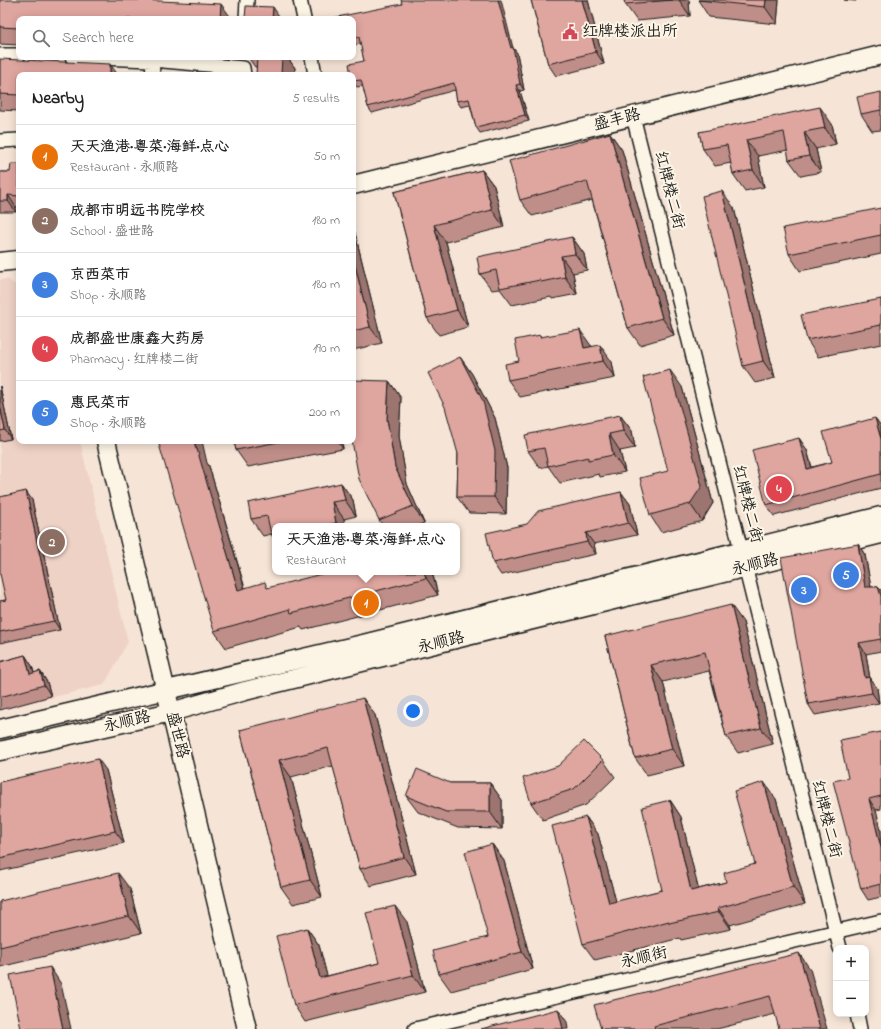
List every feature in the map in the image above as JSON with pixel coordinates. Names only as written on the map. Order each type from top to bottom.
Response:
[{"type":"main road","name":"盛丰路","points":[[356,184],[881,55]]},
{"type":"main road","points":[[0,262],[16,260]]},
{"type":"main road","name":"盛世路","points":[[107,444],[248,1029]]},
{"type":"main road","points":[[0,729],[363,644],[881,516]]},
{"type":"main road","name":"永顺路","points":[[0,751],[171,712],[245,691],[881,534]]},
{"type":"street","points":[[246,16],[247,0]]},
{"type":"street","points":[[300,0],[303,16]]},
{"type":"street","points":[[0,55],[16,55]]},
{"type":"street","points":[[153,72],[152,60],[244,67]]},
{"type":"street","points":[[313,60],[315,72]]},
{"type":"street","name":"红牌楼二街","points":[[633,116],[839,945]]},
{"type":"street","points":[[0,141],[16,140]]},
{"type":"street","name":"永顺街","points":[[415,1029],[881,921]]},
{"type":"street","points":[[858,1017],[860,1029]]},
{"type":"shaded area","points":[[7,279],[16,285],[16,444],[81,444],[128,642],[104,685],[0,710],[0,280]]},
{"type":"building","points":[[0,0],[140,0],[221,4],[220,16],[16,16],[16,28],[0,27]]},
{"type":"building","points":[[401,0],[498,0],[511,48],[513,47],[520,84],[516,85],[525,115],[476,127],[469,99],[457,101],[454,83],[368,107],[361,80],[356,81],[356,72],[350,72],[349,64],[364,61],[359,37],[356,38],[356,16],[342,16],[402,4]]},
{"type":"building","name":"红牌楼派出所","points":[[531,0],[582,0],[596,52],[548,64]]},
{"type":"building","points":[[624,0],[673,0],[625,4]]},
{"type":"building","points":[[698,0],[766,0],[765,7]]},
{"type":"building","points":[[246,6],[273,7],[272,16],[245,16]]},
{"type":"building","points":[[0,59],[110,64],[110,72],[16,72],[16,95],[0,94]]},
{"type":"building","points":[[257,60],[282,60],[281,72],[256,72]]},
{"type":"building","points":[[881,92],[881,110],[861,114],[857,97]]},
{"type":"building","points":[[820,107],[825,128],[804,132],[809,156],[789,160],[784,132],[746,140],[753,170],[733,174],[727,145],[703,149],[699,132]]},
{"type":"building","points":[[610,133],[662,318],[628,328],[587,181],[520,200],[509,161]]},
{"type":"building","points":[[11,164],[16,164],[16,196],[8,195],[8,201],[0,201],[0,172],[10,172]]},
{"type":"building","points":[[482,170],[492,210],[434,225],[457,310],[427,318],[394,192]]},
{"type":"building","points":[[722,191],[763,361],[743,366],[702,196]]},
{"type":"building","points":[[881,208],[881,235],[789,254],[783,228]]},
{"type":"building","points":[[572,237],[575,254],[561,256],[565,277],[541,282],[540,280],[500,288],[496,270],[480,274],[477,257]]},
{"type":"building","points":[[356,269],[370,327],[356,330]]},
{"type":"building","points":[[881,299],[881,325],[807,340],[801,315]]},
{"type":"building","points":[[580,330],[584,348],[600,345],[603,361],[508,380],[505,364],[519,361],[515,340]]},
{"type":"building","points":[[460,357],[483,401],[495,451],[494,497],[457,497],[458,454],[445,407],[428,373]]},
{"type":"building","points":[[670,370],[702,486],[690,504],[650,515],[640,478],[668,471],[643,377]]},
{"type":"building","points":[[356,380],[389,381],[387,419],[395,467],[413,506],[379,520],[359,479],[353,444],[356,444]]},
{"type":"building","points":[[0,406],[5,430],[0,431]]},
{"type":"building","points":[[620,415],[623,431],[609,434],[613,455],[588,460],[588,457],[548,466],[544,448],[528,451],[525,435]]},
{"type":"building","points":[[875,418],[881,439],[881,474],[766,505],[752,450],[799,438],[807,469],[832,462],[823,432]]},
{"type":"building","points":[[159,444],[195,444],[238,590],[265,582],[267,588],[317,575],[425,575],[426,578],[291,613],[290,609],[214,631]]},
{"type":"building","points":[[235,444],[268,444],[236,450]]},
{"type":"building","points":[[341,483],[345,500],[332,502],[336,523],[272,523],[271,534],[267,516],[251,519],[248,503]]},
{"type":"building","points":[[26,491],[54,621],[0,632],[0,601],[6,600],[0,574],[0,497]]},
{"type":"building","points":[[621,492],[628,523],[586,533],[587,542],[493,563],[486,533],[527,524],[538,511]]},
{"type":"building","points":[[858,544],[865,587],[878,587],[881,596],[881,639],[859,643],[865,678],[869,677],[872,693],[808,704],[781,558]]},
{"type":"building","points":[[731,605],[761,728],[726,736],[705,652],[651,665],[672,749],[635,758],[605,636]]},
{"type":"building","points":[[25,655],[30,674],[40,671],[44,685],[0,697],[0,662]]},
{"type":"building","points":[[363,698],[404,857],[360,869],[328,748],[279,760],[310,880],[281,887],[240,730]]},
{"type":"building","points":[[881,732],[881,796],[869,799],[881,848],[881,884],[861,889],[833,781],[848,778],[840,740]]},
{"type":"building","points":[[584,741],[603,760],[574,789],[531,803],[523,778],[558,766]]},
{"type":"building","points":[[98,759],[115,831],[0,858],[0,782]]},
{"type":"building","points":[[417,769],[450,783],[490,783],[490,812],[446,812],[406,796]]},
{"type":"building","points":[[764,782],[793,887],[718,908],[719,912],[669,923],[669,921],[583,944],[552,826],[586,817],[609,903],[662,890],[642,807],[670,800],[691,891],[726,882],[724,873],[755,864],[734,791]]},
{"type":"building","points":[[492,844],[522,952],[439,974],[433,951],[488,937],[465,852]]},
{"type":"building","points":[[118,873],[129,916],[0,947],[0,901]]},
{"type":"building","points":[[395,906],[413,975],[294,1005],[276,936],[307,928],[320,978],[379,963],[366,913]]},
{"type":"building","points":[[799,953],[820,1029],[779,1029],[770,996],[654,1026],[655,1029],[601,1029],[594,1005]]},
{"type":"building","points":[[50,967],[63,1029],[21,1029],[10,975]]},
{"type":"building","points":[[558,1009],[563,1029],[481,1029]]},
{"type":"place","name":"红牌楼派出所","points":[[570,32]]},
{"type":"place","name":"成都盛世康鑫大药房","points":[[779,489]]},
{"type":"place","name":"成都市明远书院学校","points":[[52,542]]},
{"type":"place","name":"惠民菜市","points":[[846,575]]},
{"type":"place","name":"京西菜市","points":[[804,590]]},
{"type":"place","name":"天天渔港·粤菜·海鲜·点心","points":[[366,603]]}]
